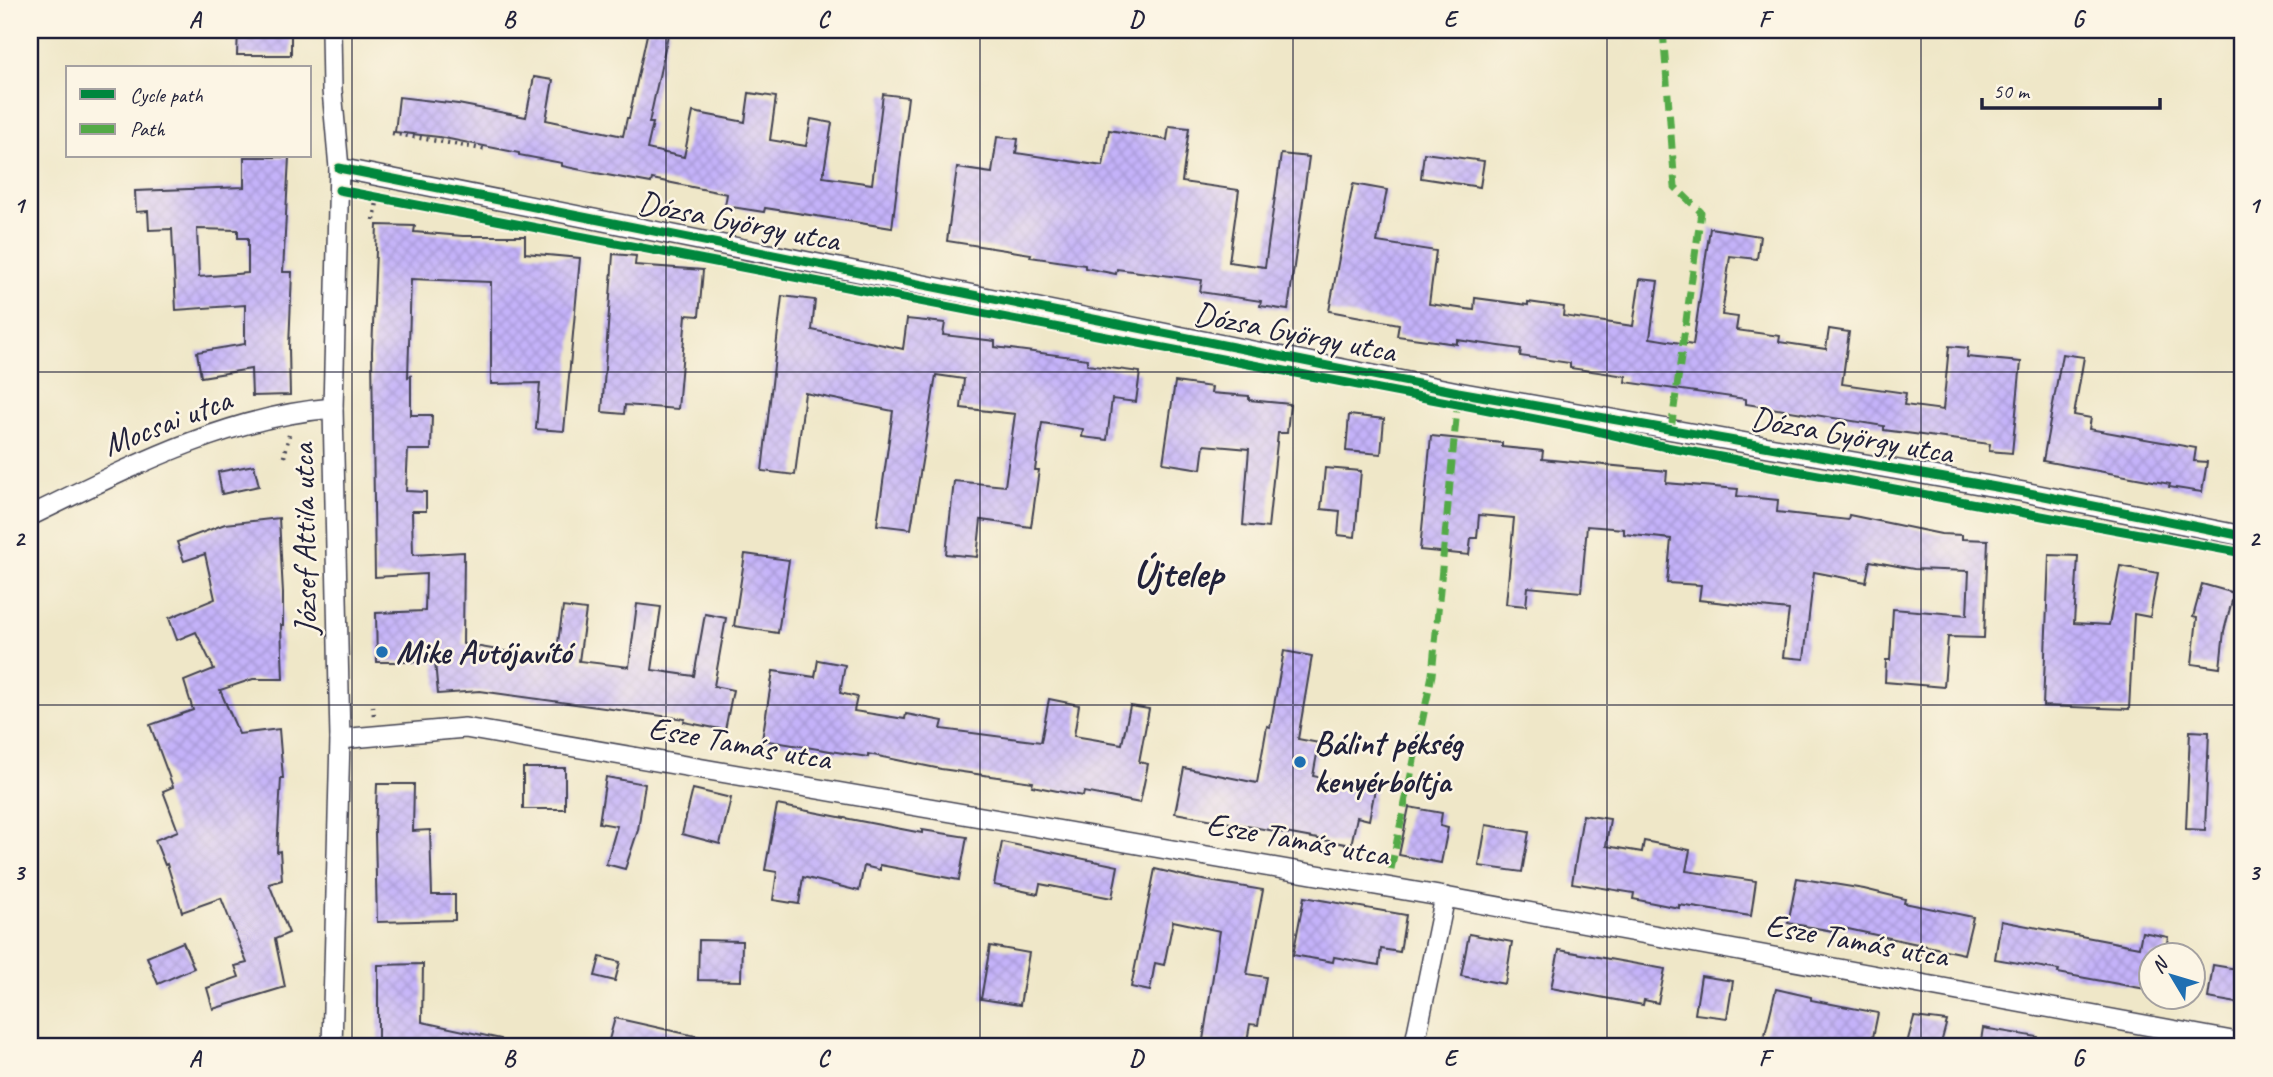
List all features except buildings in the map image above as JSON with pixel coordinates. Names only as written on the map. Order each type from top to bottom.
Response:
[{"type":"street","name":"József Attila utca","points":[[331,30],[332,90],[339,168],[333,408],[340,739],[332,1047]]},
{"type":"street","name":"Dózsa György utca","points":[[339,168],[1458,392],[2024,492],[2243,536]]},
{"type":"street","name":"Mocsai utca","points":[[30,516],[148,459],[216,432],[299,411],[333,408]]},
{"type":"street","name":"Esze Tamás utca","points":[[340,739],[465,728],[1445,897],[2243,1043]]},
{"type":"street","points":[[1414,1047],[1445,897]]},
{"type":"path","points":[[392,133],[488,150]]},
{"type":"path","points":[[339,190],[391,200]]},
{"type":"marked path","points":[[1663,30],[1675,187],[1701,212],[1671,430]]},
{"type":"marked path","points":[[1391,869],[1432,675],[1458,398]]},
{"type":"cycle path","points":[[339,168],[1458,392],[2024,492],[2243,536]]},
{"type":"cycle path","points":[[339,190],[1588,429],[1666,447],[2243,553]]},
{"type":"place","name":"Mike Autójavító","points":[[382,652]]},
{"type":"place","name":"Bálint pékség kenyérboltja","points":[[1300,762]]},
{"type":"district","name":"Újtelep","points":[[1178,573]]}]
